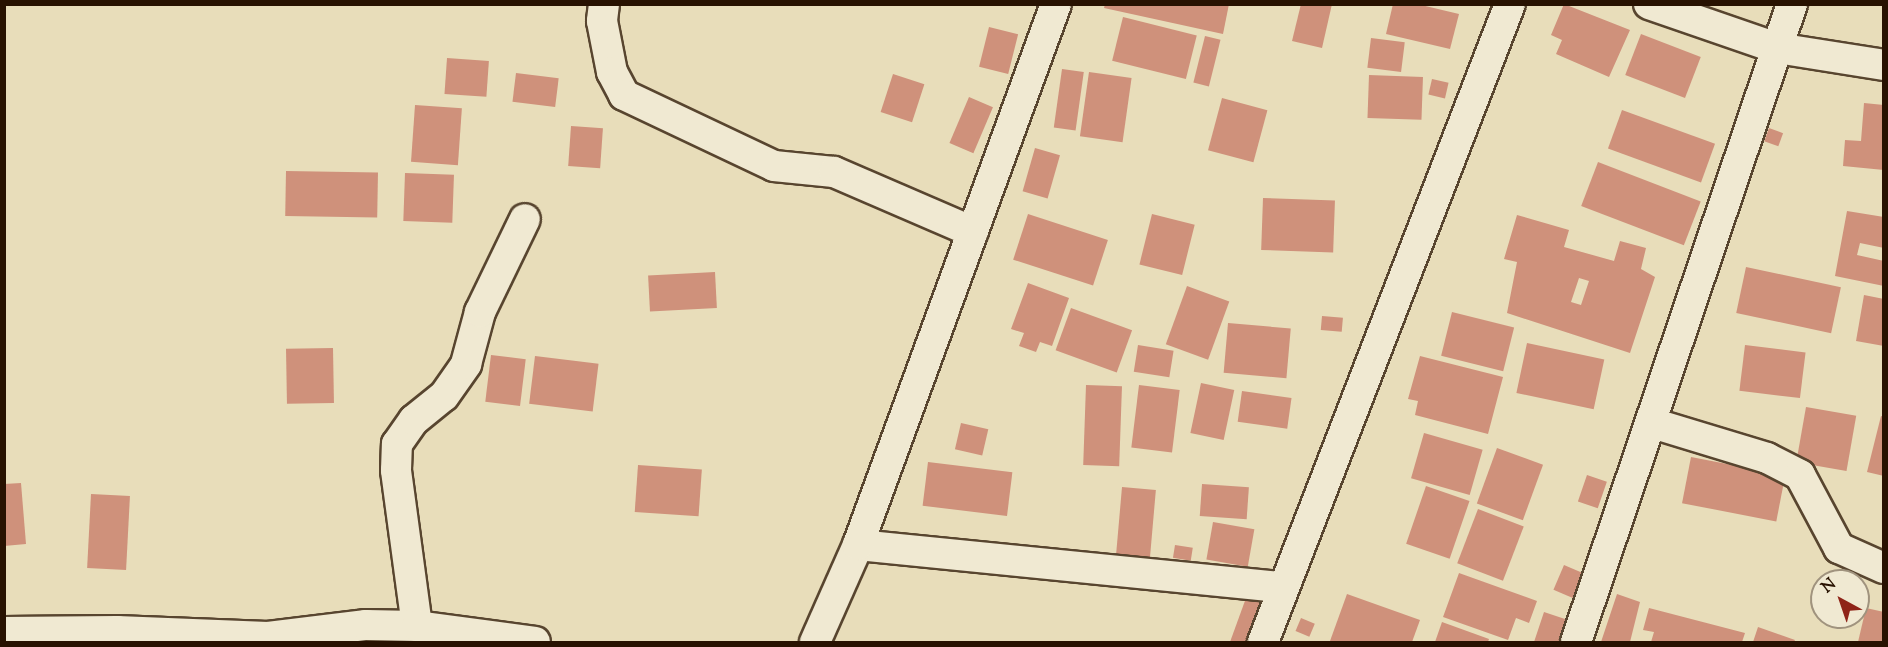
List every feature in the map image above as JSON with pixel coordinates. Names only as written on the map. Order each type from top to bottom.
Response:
[{"type":"street","points":[[604,4],[602,21],[612,72],[624,95],[774,166],[834,172],[973,232]]},
{"type":"street","points":[[816,642],[858,545],[1056,4]]},
{"type":"street","points":[[1263,642],[1282,587],[1510,4]]},
{"type":"street","points":[[1649,4],[1777,48],[1884,65]]},
{"type":"street","points":[[1576,642],[1652,423],[1791,4]]},
{"type":"street","points":[[417,626],[396,470],[397,444],[414,420],[444,396],[466,364],[480,312],[525,219]]},
{"type":"street","points":[[1652,423],[1767,458],[1800,475],[1839,548],[1884,567]]},
{"type":"street","points":[[858,545],[1282,587]]},
{"type":"street","points":[[4,632],[117,631],[268,637],[366,625],[417,626],[535,642]]},
{"type":"building","points":[[1105,4],[1229,4],[1223,34],[1104,8]]},
{"type":"building","points":[[1301,4],[1332,4],[1322,48],[1292,41]]},
{"type":"building","points":[[1393,4],[1417,4],[1459,14],[1450,49],[1386,34]]},
{"type":"building","points":[[1564,4],[1630,30],[1609,77],[1556,54],[1562,40],[1551,35]]},
{"type":"building","points":[[1123,17],[1197,35],[1186,79],[1112,61]]},
{"type":"building","points":[[989,27],[1018,34],[1008,74],[979,67]]},
{"type":"building","points":[[1641,34],[1701,57],[1685,98],[1625,75]]},
{"type":"building","points":[[1205,36],[1221,40],[1209,86],[1193,83]]},
{"type":"building","points":[[1371,38],[1405,42],[1401,72],[1367,68]]},
{"type":"building","points":[[447,58],[489,61],[486,97],[444,94]]},
{"type":"building","points":[[1062,69],[1084,72],[1076,130],[1054,127]]},
{"type":"building","points":[[1089,72],[1132,78],[1123,142],[1080,136]]},
{"type":"building","points":[[516,73],[559,78],[555,107],[512,102]]},
{"type":"building","points":[[893,74],[924,84],[912,122],[881,112]]},
{"type":"building","points":[[1369,75],[1423,77],[1421,120],[1367,118]]},
{"type":"building","points":[[1432,79],[1449,83],[1445,98],[1428,95]]},
{"type":"building","points":[[969,97],[993,107],[973,153],[949,143]]},
{"type":"building","points":[[1222,98],[1267,110],[1253,162],[1208,150]]},
{"type":"building","points":[[1864,103],[1884,105],[1884,170],[1843,166],[1845,140],[1861,141]]},
{"type":"building","points":[[415,105],[462,108],[458,165],[411,162]]},
{"type":"building","points":[[1622,110],[1715,144],[1701,182],[1608,149]]},
{"type":"building","points":[[571,126],[603,128],[600,168],[568,166]]},
{"type":"building","points":[[1769,128],[1783,133],[1778,146],[1764,141]]},
{"type":"building","points":[[1035,148],[1060,155],[1048,198],[1023,191]]},
{"type":"building","points":[[1598,162],[1701,201],[1684,245],[1581,206]]},
{"type":"building","points":[[286,171],[378,173],[377,218],[285,216]]},
{"type":"building","points":[[405,173],[454,175],[452,223],[403,221]]},
{"type":"building","points":[[1263,198],[1335,201],[1333,252],[1261,250]]},
{"type":"building","points":[[1847,211],[1884,217],[1884,248],[1860,243],[1857,255],[1884,261],[1884,286],[1835,276]]},
{"type":"building","points":[[1028,214],[1108,240],[1093,286],[1013,260]]},
{"type":"building","points":[[1152,214],[1195,225],[1182,275],[1139,264]]},
{"type":"building","points":[[1517,215],[1569,230],[1564,247],[1614,261],[1620,241],[1646,248],[1641,269],[1655,277],[1630,353],[1507,313],[1517,262],[1504,259]],"holes":[[[1579,278],[1589,281],[1581,305],[1571,302]]]},
{"type":"building","points":[[1746,267],[1841,287],[1831,333],[1736,313]]},
{"type":"building","points":[[715,272],[717,308],[650,311],[648,276]]},
{"type":"building","points":[[1028,283],[1069,298],[1052,346],[1040,342],[1036,352],[1019,346],[1024,333],[1011,329]]},
{"type":"building","points":[[1187,286],[1229,301],[1208,360],[1166,344]]},
{"type":"building","points":[[1864,295],[1884,299],[1884,346],[1856,341]]},
{"type":"building","points":[[1071,308],[1132,330],[1117,373],[1056,350]]},
{"type":"building","points":[[1452,312],[1514,327],[1503,371],[1441,356]]},
{"type":"building","points":[[1322,316],[1343,318],[1342,332],[1321,330]]},
{"type":"building","points":[[1228,323],[1291,328],[1286,378],[1224,373]]},
{"type":"building","points":[[1527,343],[1604,359],[1594,409],[1516,393]]},
{"type":"building","points":[[1138,345],[1174,351],[1169,377],[1134,372]]},
{"type":"building","points":[[1745,345],[1806,352],[1800,398],[1739,391]]},
{"type":"building","points":[[333,348],[334,403],[287,404],[286,349]]},
{"type":"building","points":[[491,355],[526,359],[520,406],[485,402]]},
{"type":"building","points":[[535,356],[599,364],[593,411],[529,404]]},
{"type":"building","points":[[1420,356],[1503,377],[1488,434],[1415,415],[1418,401],[1408,399]]},
{"type":"building","points":[[1201,383],[1234,390],[1224,440],[1190,433]]},
{"type":"building","points":[[1086,385],[1122,386],[1119,466],[1083,465]]},
{"type":"building","points":[[1139,385],[1180,390],[1172,453],[1131,448]]},
{"type":"building","points":[[1242,391],[1292,398],[1287,429],[1238,422]]},
{"type":"building","points":[[1806,407],[1856,416],[1847,471],[1796,462]]},
{"type":"building","points":[[1881,416],[1884,417],[1884,476],[1867,472]]},
{"type":"building","points":[[961,423],[988,429],[982,456],[955,449]]},
{"type":"building","points":[[1424,433],[1483,450],[1470,495],[1411,478]]},
{"type":"building","points":[[1497,448],[1543,465],[1523,520],[1477,503]]},
{"type":"building","points":[[1691,457],[1785,475],[1776,521],[1682,503]]},
{"type":"building","points":[[928,462],[1012,472],[1007,516],[923,506]]},
{"type":"building","points":[[638,465],[702,469],[699,516],[635,512]]},
{"type":"building","points":[[1587,475],[1607,482],[1598,508],[1578,501]]},
{"type":"building","points":[[21,483],[26,544],[4,546],[4,484]]},
{"type":"building","points":[[1202,484],[1249,487],[1247,519],[1200,516]]},
{"type":"building","points":[[1426,486],[1469,501],[1450,559],[1406,544]]},
{"type":"building","points":[[1122,487],[1156,490],[1149,566],[1115,563]]},
{"type":"building","points":[[91,494],[130,496],[126,570],[87,568]]},
{"type":"building","points":[[1478,509],[1524,527],[1503,581],[1457,563]]},
{"type":"building","points":[[1213,522],[1254,529],[1248,567],[1206,559]]},
{"type":"building","points":[[1175,545],[1193,548],[1191,561],[1173,558]]},
{"type":"building","points":[[1564,565],[1583,573],[1573,598],[1553,590]]},
{"type":"building","points":[[1459,573],[1537,601],[1529,623],[1516,618],[1508,640],[1443,617]]},
{"type":"building","points":[[1347,594],[1420,620],[1412,642],[1330,641]]},
{"type":"building","points":[[1617,594],[1640,602],[1630,642],[1601,642]]},
{"type":"building","points":[[1246,598],[1267,605],[1254,642],[1230,642]]},
{"type":"building","points":[[1649,608],[1745,633],[1742,642],[1651,642],[1654,632],[1643,630]]},
{"type":"building","points":[[1870,609],[1884,612],[1884,642],[1858,642],[1861,629],[1870,629]]},
{"type":"building","points":[[1544,612],[1568,620],[1560,642],[1534,642]]},
{"type":"building","points":[[1301,618],[1315,624],[1309,637],[1296,631]]},
{"type":"building","points":[[1442,622],[1489,639],[1488,642],[1435,642]]},
{"type":"building","points":[[1758,627],[1795,640],[1794,642],[1753,642]]}]
